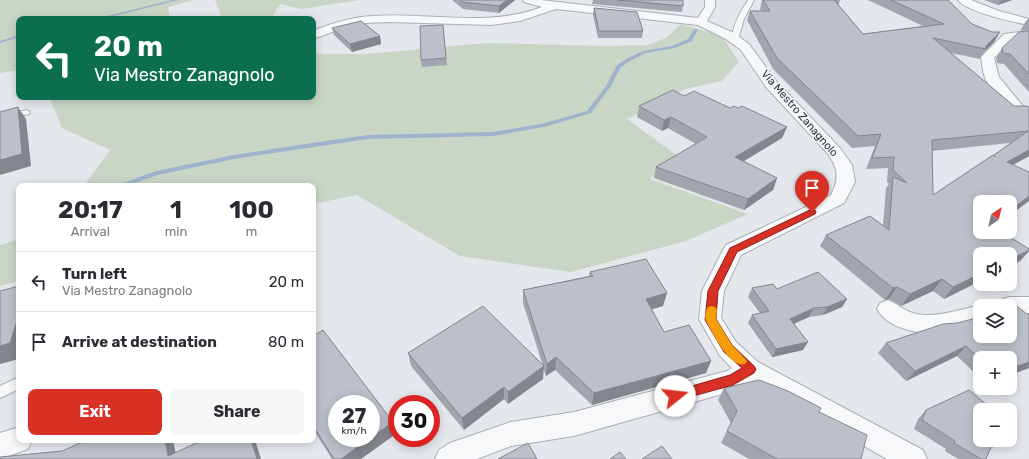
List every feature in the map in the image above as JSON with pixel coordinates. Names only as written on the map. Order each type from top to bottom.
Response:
[{"type":"street","name":"Via Mestro Zanagnolo","points":[[528,0],[556,6],[701,22],[730,36],[745,47],[771,84],[834,151],[844,165],[846,182],[838,199],[734,250],[713,291],[710,320],[728,348],[750,369],[913,459]]},
{"type":"street","points":[[701,22],[710,7],[710,0]]},
{"type":"street","points":[[963,0],[972,5],[1004,16],[1029,22]]},
{"type":"street","points":[[316,34],[345,24],[370,19],[416,19],[484,22],[510,20],[556,6]]},
{"type":"street","points":[[1029,35],[1008,37],[987,57],[992,78],[1017,108],[1029,117]]},
{"type":"street","points":[[1017,306],[1029,305]]},
{"type":"street","points":[[888,308],[906,321],[938,324],[973,316]]},
{"type":"street","points":[[449,459],[460,452],[511,434],[574,424],[733,380],[750,369]]},
{"type":"street","points":[[0,446],[16,441]]},
{"type":"lane","points":[[735,40],[738,24],[743,10],[751,0]]},
{"type":"lane","points":[[0,119],[26,112]]},
{"type":"lane","points":[[0,392],[16,384]]},
{"type":"green space","points":[[0,0],[192,0],[168,7],[170,16],[16,16],[16,70],[0,73]]},
{"type":"green space","points":[[215,0],[360,0],[301,9],[280,4],[273,16],[221,16]]},
{"type":"green space","points":[[681,24],[713,33],[724,39],[739,62],[722,81],[685,89],[627,119],[678,156],[650,179],[748,214],[686,241],[571,272],[460,256],[357,195],[316,203],[316,183],[86,183],[110,150],[62,128],[51,101],[316,100],[316,52],[320,54],[367,54],[487,43],[604,46],[648,45],[666,38]]},
{"type":"green space","points":[[16,240],[16,282],[0,286],[0,245]]},
{"type":"building","points":[[460,0],[507,0],[499,6],[462,2]]},
{"type":"building","points":[[618,0],[683,0],[683,6]]},
{"type":"building","points":[[763,0],[834,0],[863,34],[944,24],[891,0],[948,0],[972,24],[992,32],[1000,32],[986,46],[986,49],[933,38],[1014,106],[1029,107],[1029,150],[1007,162],[1029,172],[1029,196],[1017,205],[1017,195],[973,195],[973,239],[1013,239],[1029,250],[1017,256],[1017,247],[973,247],[973,277],[953,287],[942,279],[910,294],[897,287],[893,288],[826,235],[870,216],[889,230],[893,177],[907,183],[893,170],[894,157],[872,158],[881,134],[858,136],[777,58],[750,11],[770,11]],"holes":[[[1028,131],[994,155],[995,157],[993,155],[933,195],[932,140]]]},
{"type":"building","points":[[594,8],[637,12],[643,31],[599,31]]},
{"type":"building","points":[[361,21],[380,36],[350,44],[332,28]]},
{"type":"building","points":[[443,25],[446,58],[421,60],[420,26]]},
{"type":"building","points":[[1029,31],[1029,74],[1010,54],[1003,53],[1002,48],[1019,32]]},
{"type":"building","points":[[673,90],[684,96],[694,91],[730,108],[734,106],[738,108],[742,106],[787,127],[735,157],[777,178],[748,199],[656,167],[707,137],[671,117],[664,120],[639,106]]},
{"type":"building","points":[[18,107],[22,154],[0,160],[0,112]]},
{"type":"building","points":[[646,259],[667,293],[646,299],[664,332],[689,325],[711,361],[594,393],[556,357],[547,364],[523,290],[593,276],[590,272]]},
{"type":"building","points":[[818,272],[847,299],[827,307],[814,308],[790,319],[808,342],[776,349],[752,315],[769,311],[752,288],[773,284],[777,289]]},
{"type":"building","points":[[16,287],[16,324],[10,343],[0,346],[0,291]]},
{"type":"building","points":[[483,306],[544,366],[508,392],[504,387],[462,418],[408,353]]},
{"type":"building","points":[[1017,306],[1029,314],[1029,362],[1017,366],[1017,351],[973,351],[973,352],[966,346],[915,371],[886,343],[943,324],[957,323],[973,319],[973,343],[1017,343]]},
{"type":"building","points":[[323,330],[372,395],[328,395],[328,447],[358,447],[341,459],[334,459],[316,431],[316,334]]},
{"type":"building","points":[[759,380],[788,391],[821,408],[819,412],[867,435],[861,459],[777,459],[727,431],[737,411],[724,388]]},
{"type":"building","points":[[969,390],[973,395],[985,403],[973,403],[973,447],[992,447],[990,449],[986,459],[981,459],[954,443],[955,441],[922,420],[926,410]]},
{"type":"building","points":[[380,405],[388,415],[388,426],[380,431]]},
{"type":"building","points":[[80,443],[166,443],[168,456],[196,443],[252,443],[257,459],[0,459],[0,457],[62,451]]},
{"type":"building","points":[[528,443],[537,459],[498,459]]},
{"type":"building","points":[[662,446],[672,459],[642,459]]},
{"type":"building","points":[[620,452],[626,459],[610,459]]},
{"type":"waterway","points":[[110,16],[177,0]]},
{"type":"waterway","points":[[128,183],[156,173],[234,157],[368,137],[493,134],[542,126],[589,112],[608,86],[619,66],[645,52],[673,47],[690,40],[696,30]]},
{"type":"waterway","points":[[0,42],[16,37]]},
{"type":"slow traffic","points":[[711,310],[710,320],[728,348],[741,361]]},
{"type":"route","points":[[675,396],[733,380],[750,369],[728,348],[710,320],[713,291],[734,250],[812,212]]}]
